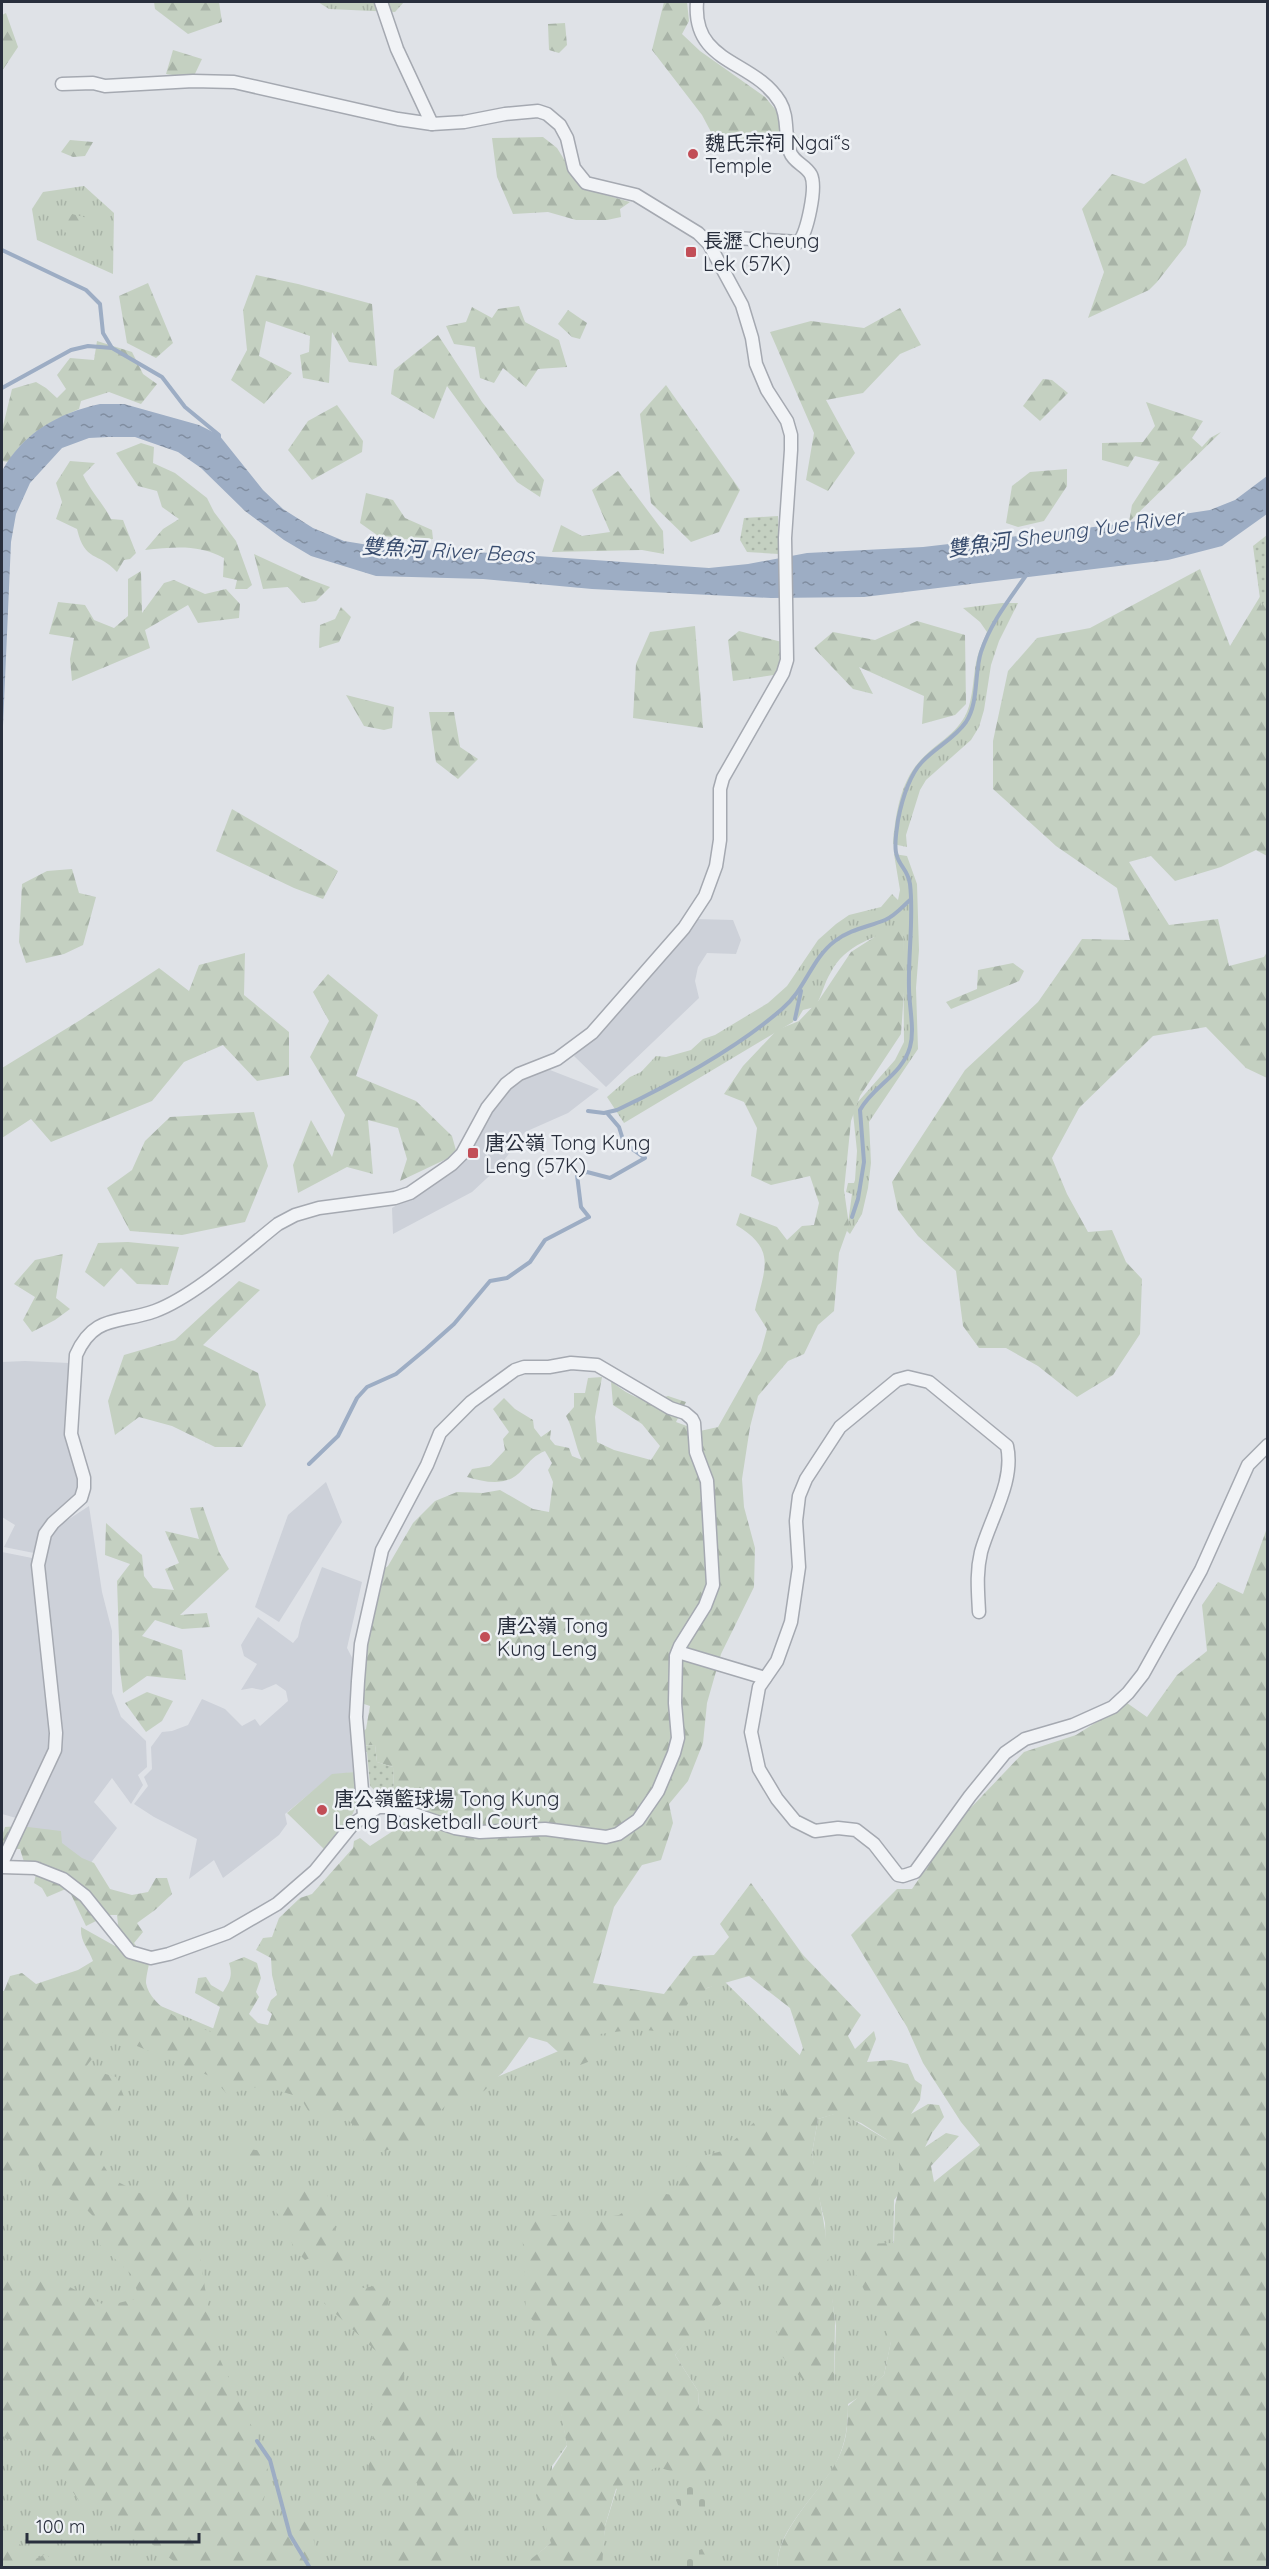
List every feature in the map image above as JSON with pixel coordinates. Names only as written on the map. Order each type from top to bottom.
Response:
[{"type":"street","points":[[381,2],[397,49],[432,124]]},
{"type":"street","points":[[697,2],[696,19],[708,46],[767,87],[780,102],[785,114],[790,151],[797,163],[811,174],[813,194],[804,233],[799,242],[736,238],[709,244]]},
{"type":"street","points":[[62,84],[93,83],[105,86],[193,81],[234,82],[398,119],[432,124],[464,122],[529,110],[547,114],[560,125],[567,138],[574,168],[586,183],[636,195],[698,233],[709,244],[742,305],[761,379],[782,411],[791,435],[785,554],[787,660],[783,673],[723,778],[720,789],[720,840],[716,866],[705,896],[684,928],[592,1033],[557,1059],[519,1074],[506,1084],[487,1108],[462,1154],[452,1164],[410,1193],[395,1198],[319,1208],[295,1215],[278,1224],[181,1299],[155,1311],[100,1325],[90,1331],[76,1355],[71,1434],[84,1478],[84,1488],[81,1498],[53,1523],[45,1534],[38,1565],[56,1733],[55,1750],[2,1865],[35,1868],[63,1879],[85,1896],[130,1952],[147,1957],[159,1957],[227,1933],[277,1904],[315,1870],[353,1824],[364,1815],[384,1806],[454,1828],[480,1833],[545,1829],[606,1836],[618,1834],[646,1811],[658,1791],[678,1738],[675,1703],[678,1652],[705,1606],[713,1585],[706,1481],[696,1452],[692,1419],[597,1365],[571,1363],[549,1367],[524,1367],[515,1370],[471,1402],[440,1433],[427,1465],[382,1550],[361,1644],[356,1717],[364,1815]]},
{"type":"street","points":[[979,1612],[976,1577],[982,1551],[1008,1473],[1007,1446],[929,1382],[908,1377],[897,1380],[840,1427],[806,1479],[799,1496],[796,1515],[799,1567],[791,1622],[782,1649],[759,1687],[751,1732],[759,1769],[777,1799],[795,1821],[807,1829],[856,1830],[874,1844],[898,1875],[910,1875],[915,1872],[970,1796],[1005,1753],[1025,1739],[1073,1725],[1113,1707],[1128,1693],[1143,1674],[1201,1570],[1248,1465],[1268,1445]]},
{"type":"street","points":[[678,1652],[765,1678]]},
{"type":"shaded area","points":[[696,919],[733,920],[741,940],[736,954],[707,953],[698,967],[695,981],[699,998],[606,1087],[574,1056]]},
{"type":"shaded area","points":[[550,1070],[599,1089],[568,1113],[525,1132],[499,1167],[472,1192],[393,1234],[392,1208],[452,1173],[487,1119],[510,1089],[534,1073]]},
{"type":"shaded area","points":[[2,1362],[69,1363],[70,1452],[80,1487],[78,1496],[44,1532],[34,1553],[4,1547],[15,1525],[2,1517]]},
{"type":"shaded area","points":[[326,1482],[342,1522],[279,1622],[255,1607],[288,1515]]},
{"type":"shaded area","points":[[89,1506],[102,1592],[112,1631],[112,1693],[121,1717],[146,1741],[147,1767],[138,1775],[143,1785],[131,1804],[112,1778],[94,1802],[117,1828],[90,1864],[25,1829],[53,1772],[60,1733],[43,1567],[46,1547],[60,1525]]},
{"type":"shaded area","points":[[2,1552],[32,1558],[52,1737],[44,1770],[16,1818],[2,1814]]},
{"type":"shaded area","points":[[322,1567],[362,1582],[347,1648],[356,1665],[352,1716],[354,1772],[332,1775],[285,1814],[287,1824],[279,1835],[223,1878],[214,1860],[189,1879],[197,1839],[134,1804],[148,1786],[144,1777],[152,1769],[151,1747],[162,1732],[188,1725],[202,1699],[225,1709],[242,1726],[255,1719],[260,1726],[288,1701],[286,1691],[276,1684],[262,1690],[252,1688],[241,1690],[257,1664],[244,1656],[241,1645],[258,1617],[293,1643],[298,1637]]},
{"type":"green space","points":[[154,2],[219,2],[222,22],[188,34],[155,9]]},
{"type":"green space","points":[[318,2],[404,2],[395,12],[329,9]]},
{"type":"green space","points":[[664,2],[687,2],[689,21],[682,34],[700,51],[765,97],[799,138],[771,149],[719,147],[702,115],[652,50]]},
{"type":"green space","points":[[6,13],[18,47],[2,71],[2,15]]},
{"type":"green space","points":[[565,23],[567,45],[559,53],[549,50],[548,24]]},
{"type":"green space","points":[[173,50],[202,59],[193,78],[166,74]]},
{"type":"green space","points":[[543,137],[557,148],[582,188],[630,202],[620,209],[621,217],[607,220],[576,220],[548,212],[513,214],[497,177],[492,138]]},
{"type":"green space","points":[[70,140],[93,142],[85,156],[73,157],[61,152]]},
{"type":"green space","points":[[1186,158],[1201,191],[1186,245],[1149,290],[1088,318],[1104,272],[1082,209],[1112,174],[1144,184]]},
{"type":"green space","points":[[84,186],[114,213],[113,274],[37,240],[32,209],[43,192]]},
{"type":"green space","points":[[72,214],[91,219],[85,233],[68,235],[60,227]]},
{"type":"green space","points":[[256,275],[372,304],[377,366],[349,362],[332,332],[329,383],[303,378],[300,355],[309,352],[310,336],[266,321],[259,356],[292,373],[264,404],[231,380],[247,350],[243,310]]},
{"type":"green space","points":[[148,283],[173,343],[156,358],[127,343],[119,296]]},
{"type":"green space","points":[[519,306],[525,322],[559,340],[567,367],[538,369],[526,387],[503,368],[494,383],[480,378],[475,347],[454,344],[446,326],[466,322],[472,307],[492,318],[498,309]]},
{"type":"green space","points":[[900,308],[921,345],[900,354],[863,393],[826,400],[855,453],[828,491],[806,480],[814,433],[770,332],[811,321],[864,328]]},
{"type":"green space","points":[[568,310],[587,323],[580,339],[572,337],[558,324]]},
{"type":"green space","points":[[438,335],[482,402],[544,480],[540,497],[517,482],[447,386],[434,419],[391,394],[394,370]]},
{"type":"green space","points":[[97,341],[132,352],[143,374],[157,384],[141,404],[109,392],[81,401],[79,409],[30,436],[8,462],[2,461],[2,430],[12,389],[36,382],[57,398],[66,389],[57,375],[70,358],[94,360]]},
{"type":"green space","points":[[1043,379],[1052,380],[1068,393],[1040,421],[1023,406]]},
{"type":"green space","points":[[666,385],[740,490],[719,532],[691,542],[651,503],[640,414]]},
{"type":"green space","points":[[1146,402],[1203,421],[1192,438],[1202,447],[1210,438],[1221,432],[1129,522],[1132,505],[1160,462],[1135,456],[1128,467],[1102,460],[1102,443],[1143,442],[1155,426]]},
{"type":"green space","points":[[337,405],[363,441],[362,452],[312,480],[288,450],[308,421]]},
{"type":"green space","points":[[141,443],[154,447],[153,463],[175,473],[207,498],[214,512],[236,541],[252,585],[247,589],[235,589],[237,580],[223,577],[224,558],[205,550],[166,548],[145,550],[163,529],[179,519],[162,507],[157,491],[138,486],[116,453]]},
{"type":"green space","points":[[70,461],[95,463],[83,475],[111,519],[123,520],[136,553],[130,559],[124,560],[117,572],[88,552],[80,540],[77,529],[56,519],[62,502],[56,483]]},
{"type":"green space","points":[[1067,469],[1067,486],[1044,521],[1018,527],[1006,523],[1012,486],[1030,472]]},
{"type":"green space","points":[[618,471],[663,531],[664,554],[642,550],[552,552],[561,525],[582,536],[610,532],[592,490]]},
{"type":"green space","points":[[366,493],[393,500],[405,518],[432,530],[433,539],[419,541],[377,535],[360,523]]},
{"type":"green space","points":[[778,516],[779,554],[747,552],[740,540],[744,518]]},
{"type":"green space","points":[[1267,535],[1267,598],[1261,606],[1253,546]]},
{"type":"green space","points":[[254,554],[330,587],[316,601],[302,603],[288,587],[263,589]]},
{"type":"green space","points":[[1200,569],[1230,646],[1267,585],[1267,856],[1256,850],[1221,867],[1175,881],[1151,856],[1129,862],[1169,925],[1218,919],[1229,966],[1264,957],[1267,952],[1267,1078],[1246,1068],[1206,1027],[1153,1036],[1079,1108],[1052,1158],[1067,1194],[1088,1232],[1112,1230],[1126,1262],[1142,1279],[1140,1334],[1113,1375],[1077,1397],[1038,1366],[1006,1348],[979,1348],[963,1326],[956,1271],[918,1236],[898,1210],[892,1182],[965,1070],[1038,1002],[1082,939],[1130,940],[1117,888],[1056,846],[993,789],[993,741],[1008,671],[1037,638],[1090,628]]},
{"type":"green space","points":[[141,571],[142,613],[164,583],[174,580],[205,594],[226,589],[240,604],[239,618],[198,623],[188,605],[145,630],[150,648],[72,681],[70,659],[74,638],[49,634],[58,602],[85,605],[94,620],[114,628],[128,616],[128,579]]},
{"type":"green space","points":[[1018,603],[999,641],[991,665],[979,727],[971,740],[926,780],[920,790],[906,835],[907,847],[893,844],[897,812],[907,780],[919,762],[963,720],[969,706],[977,659],[987,632],[980,622],[963,608]]},
{"type":"green space","points":[[341,607],[351,617],[339,642],[319,648],[320,625],[335,619]]},
{"type":"green space","points":[[917,621],[965,635],[966,704],[955,715],[922,724],[924,696],[859,667],[873,694],[853,689],[814,648],[833,632],[875,640]]},
{"type":"green space","points":[[695,626],[703,728],[633,718],[636,664],[650,632]]},
{"type":"green space","points":[[739,631],[782,642],[780,674],[733,681],[728,640]]},
{"type":"green space","points":[[346,695],[394,707],[392,728],[384,730],[364,726]]},
{"type":"green space","points":[[429,712],[454,712],[460,747],[478,759],[458,779],[436,762]]},
{"type":"green space","points":[[232,809],[338,871],[323,899],[294,888],[216,851]]},
{"type":"green space","points":[[894,854],[907,856],[917,884],[918,1049],[869,1122],[871,1163],[868,1188],[862,1214],[850,1234],[847,1231],[852,1194],[846,1192],[848,1183],[854,1183],[855,1180],[857,1151],[853,1113],[857,1103],[895,1060],[904,1042],[903,929],[872,938],[844,955],[829,976],[815,1007],[803,1010],[797,1020],[799,1002],[793,1022],[624,1123],[607,1097],[630,1077],[641,1072],[656,1056],[666,1057],[691,1050],[703,1039],[715,1035],[768,1003],[787,986],[818,940],[849,915],[881,907],[892,894],[898,900],[900,890]]},
{"type":"green space","points":[[72,869],[79,893],[96,897],[83,945],[64,954],[26,963],[19,942],[22,884],[47,871]]},
{"type":"green space","points":[[900,926],[903,929],[905,977],[901,1034],[860,1096],[851,1121],[844,1190],[849,1225],[839,1253],[834,1311],[818,1325],[804,1354],[788,1361],[758,1396],[750,1427],[742,1479],[744,1507],[755,1548],[754,1587],[721,1654],[707,1703],[703,1743],[688,1781],[669,1804],[673,1823],[661,1860],[642,1865],[614,1907],[593,1983],[664,1994],[693,1956],[714,1955],[729,1937],[720,1924],[751,1883],[803,1955],[861,2015],[848,2036],[855,2049],[874,2031],[876,2039],[867,2062],[891,2060],[908,2064],[915,2080],[922,2085],[920,2100],[911,2114],[928,2104],[939,2105],[944,2117],[925,2147],[946,2133],[959,2136],[931,2166],[934,2182],[980,2145],[961,2122],[923,2063],[907,2027],[851,1935],[897,1889],[912,1889],[962,1817],[1024,1752],[1076,1735],[1127,1703],[1147,1717],[1177,1675],[1207,1651],[1202,1605],[1218,1582],[1243,1594],[1267,1528],[1267,2567],[778,2567],[778,2555],[790,2528],[839,2457],[846,2436],[848,2406],[884,2375],[891,2341],[852,2267],[863,2244],[894,2243],[899,2161],[886,2139],[861,2123],[835,2114],[818,2119],[812,2153],[825,2230],[835,2322],[834,2385],[803,2380],[779,2353],[771,2269],[715,2308],[675,2355],[698,2391],[699,2408],[725,2424],[721,2458],[698,2479],[657,2467],[616,2489],[605,2526],[602,2567],[521,2567],[551,2543],[536,2495],[567,2446],[546,2333],[526,2314],[522,2224],[554,2215],[584,2221],[619,2215],[649,2195],[659,2193],[680,2196],[678,2173],[696,2158],[722,2151],[779,2100],[803,2048],[790,2008],[749,1976],[707,1988],[693,2005],[690,2000],[674,2027],[673,2033],[637,2029],[600,2034],[593,2060],[575,2067],[547,2042],[529,2037],[506,2069],[484,2091],[446,2105],[411,2142],[373,2155],[356,2128],[338,2110],[312,2117],[300,2097],[262,2086],[227,2094],[212,2077],[103,2032],[98,2051],[85,2068],[116,2077],[125,2099],[97,2134],[101,2161],[112,2179],[142,2194],[183,2189],[193,2215],[215,2349],[263,2450],[271,2483],[262,2501],[277,2520],[306,2519],[327,2522],[313,2536],[318,2563],[329,2567],[181,2567],[102,2505],[80,2503],[57,2467],[33,2440],[6,2439],[2,2435],[2,2273],[64,2284],[106,2306],[139,2298],[132,2275],[98,2243],[99,2222],[86,2209],[53,2189],[34,2159],[2,2186],[2,1991],[10,1976],[22,1973],[36,1984],[78,1970],[93,1961],[83,1941],[81,1927],[115,1946],[119,1934],[117,1915],[108,1915],[86,1926],[68,1888],[47,1897],[42,1888],[34,1883],[36,1874],[24,1862],[20,1849],[4,1852],[2,1836],[5,1827],[20,1826],[61,1831],[62,1843],[82,1858],[94,1863],[110,1889],[132,1895],[148,1892],[156,1878],[167,1878],[172,1894],[137,1923],[143,1932],[134,1943],[149,1964],[146,1983],[149,1992],[163,2008],[173,2015],[212,2032],[220,2007],[195,1993],[198,1978],[206,1977],[211,1985],[223,1992],[230,1978],[229,1963],[244,1957],[257,1963],[261,1978],[256,1992],[259,1997],[249,2014],[258,2023],[268,2025],[272,2014],[267,2010],[271,2000],[277,1995],[271,1958],[256,1950],[263,1938],[272,1937],[279,1918],[300,1898],[312,1894],[353,1848],[354,1841],[360,1838],[370,1846],[393,1831],[395,1813],[402,1816],[409,1806],[394,1800],[393,1767],[377,1762],[375,1745],[356,1746],[355,1738],[366,1729],[370,1706],[364,1704],[364,1633],[376,1574],[388,1566],[413,1523],[435,1501],[457,1492],[483,1493],[500,1490],[533,1509],[549,1512],[553,1482],[548,1470],[552,1463],[545,1451],[533,1458],[511,1479],[490,1482],[467,1477],[472,1469],[490,1466],[505,1450],[503,1439],[509,1432],[493,1409],[504,1398],[515,1409],[533,1420],[534,1428],[541,1437],[551,1430],[550,1439],[555,1445],[569,1448],[572,1456],[582,1460],[566,1416],[574,1407],[574,1393],[585,1393],[588,1378],[602,1377],[595,1417],[597,1442],[614,1450],[651,1460],[660,1446],[642,1424],[613,1405],[611,1381],[637,1398],[651,1400],[668,1396],[686,1402],[676,1422],[700,1431],[718,1427],[761,1351],[767,1329],[755,1310],[764,1272],[763,1252],[749,1234],[736,1225],[740,1213],[777,1227],[787,1240],[802,1226],[814,1225],[819,1203],[810,1176],[771,1185],[751,1176],[757,1128],[744,1102],[724,1094],[743,1066],[777,1030],[799,1021],[819,1000],[851,952],[879,934]]},
{"type":"green space","points":[[245,953],[244,995],[289,1032],[289,1075],[257,1081],[223,1045],[184,1062],[152,1101],[51,1142],[31,1119],[2,1138],[2,1068],[159,968],[189,991],[199,965]]},
{"type":"green space","points":[[1013,963],[1024,971],[1019,981],[951,1009],[946,1002],[977,989],[978,970]]},
{"type":"green space","points":[[328,974],[378,1015],[356,1076],[416,1101],[452,1136],[457,1154],[400,1181],[407,1159],[398,1128],[368,1120],[373,1174],[347,1167],[298,1193],[293,1165],[311,1120],[332,1157],[345,1115],[310,1057],[329,1021],[313,992]]},
{"type":"green space","points":[[254,1112],[268,1166],[245,1222],[182,1235],[130,1231],[107,1188],[132,1170],[145,1141],[170,1117]]},
{"type":"green space","points":[[128,1242],[179,1247],[168,1285],[137,1284],[121,1268],[104,1287],[85,1272],[98,1243]]},
{"type":"green space","points":[[63,1254],[56,1298],[70,1309],[32,1332],[23,1320],[35,1297],[14,1284],[35,1260]]},
{"type":"green space","points":[[239,1281],[260,1290],[203,1345],[258,1373],[266,1405],[242,1447],[215,1447],[172,1426],[139,1417],[115,1435],[108,1401],[124,1355],[175,1340]]},
{"type":"green space","points":[[203,1507],[219,1552],[229,1569],[180,1615],[207,1613],[210,1627],[182,1629],[155,1620],[142,1636],[182,1650],[186,1680],[147,1676],[123,1693],[117,1581],[130,1564],[105,1555],[106,1523],[142,1555],[144,1576],[153,1588],[174,1590],[165,1569],[179,1563],[165,1531],[199,1539],[190,1508]]},
{"type":"green space","points":[[147,1692],[173,1701],[162,1721],[146,1732],[125,1703]]},
{"type":"green space","points":[[375,1745],[377,1762],[393,1767],[394,1800],[381,1796],[370,1786],[367,1752],[361,1752],[360,1746]]},
{"type":"green space","name":"唐公嶺籃球場 Tong Kung Leng Basketball Court","points":[[354,1772],[356,1798],[352,1815],[324,1849],[287,1813],[332,1774]]},
{"type":"green space","points":[[102,1981],[412,2113],[724,1981],[819,2074],[560,2405],[567,2445],[552,2466],[551,2543],[522,2567],[22,2568],[2,2553],[2,2022]]},
{"type":"green space","points":[[840,2112],[889,2141],[902,2166],[902,2190],[894,2200],[892,2337],[884,2375],[861,2396],[848,2404],[846,2434],[836,2463],[790,2527],[778,2554],[778,2567],[601,2568],[605,2526],[618,2485],[651,2468],[666,2465],[699,2408],[698,2391],[675,2355],[707,2315],[763,2264],[777,2271],[834,2384],[836,2326],[826,2258],[825,2223],[812,2153],[818,2119]]},
{"type":"green space","points":[[235,2147],[263,2151],[264,2165],[249,2165],[234,2159]]},
{"type":"green space","points":[[293,2187],[331,2197],[333,2223],[346,2253],[339,2275],[317,2255],[305,2260],[293,2248],[288,2225],[275,2211]]},
{"type":"green space","points":[[392,2283],[386,2314],[411,2349],[403,2378],[412,2403],[443,2430],[469,2480],[481,2516],[467,2519],[470,2542],[457,2567],[404,2567],[385,2557],[393,2530],[412,2509],[418,2482],[389,2497],[369,2483],[368,2459],[396,2458],[388,2445],[372,2439],[378,2425],[388,2412],[371,2404],[384,2384],[373,2375],[369,2358],[377,2352],[324,2303],[340,2292]]},
{"type":"green space","points":[[693,2485],[706,2489],[711,2505],[701,2512],[678,2505],[674,2495]]},
{"type":"green space","points":[[2,2527],[35,2559],[46,2554],[58,2567],[2,2567]]},
{"type":"green space","points":[[702,2549],[711,2567],[673,2567],[685,2556]]},
{"type":"water","name":"雙魚河 Sheung Yue River","points":[[100,404],[124,404],[199,425],[219,435],[263,490],[283,509],[313,528],[344,541],[393,549],[493,553],[709,568],[748,564],[807,553],[923,547],[1111,525],[1210,510],[1235,500],[1267,476],[1267,514],[1222,546],[1168,560],[864,597],[771,598],[592,589],[483,579],[376,576],[311,556],[284,540],[245,511],[201,468],[178,452],[135,437],[89,438],[62,448],[30,483],[16,514],[11,542],[2,749],[2,471],[31,435],[56,419]]},
{"type":"waterway","points":[[2,250],[86,290],[100,304],[103,333],[112,348],[162,377],[185,407],[219,435],[219,439]]},
{"type":"waterway","points":[[2,388],[71,350],[88,346],[112,348]]},
{"type":"waterway","points":[[852,1217],[858,1199],[864,1162],[860,1110],[872,1094],[901,1065],[911,1040],[910,884],[908,875],[898,860],[895,848],[901,805],[917,768],[966,722],[973,706],[979,661],[985,641],[1001,612],[1027,574]]},
{"type":"waterway","points":[[588,1111],[604,1113],[617,1110],[681,1077],[745,1038],[790,1001],[820,956],[835,941],[853,931],[889,918],[910,900]]},
{"type":"waterway","points":[[795,1019],[801,991]]},
{"type":"waterway","points":[[309,1464],[338,1436],[357,1398],[367,1387],[396,1374],[426,1349],[454,1324],[490,1281],[507,1278],[530,1262],[545,1240],[589,1217],[581,1207],[577,1175],[587,1172],[610,1178],[645,1158],[624,1143],[619,1127],[607,1113]]},
{"type":"waterway","points":[[257,2441],[270,2460],[290,2535],[310,2568]]},
{"type":"place","name":"魏氏宗祠 Ngai“s Temple","points":[[693,154]]},
{"type":"place","name":"長瀝 Cheung Lek (57K)","points":[[691,252]]},
{"type":"place","name":"唐公嶺 Tong Kung Leng (57K)","points":[[473,1153]]},
{"type":"place","name":"唐公嶺 Tong Kung Leng","points":[[485,1637]]},
{"type":"place","name":"唐公嶺籃球場 Tong Kung Leng Basketball Court","points":[[322,1810]]},
{"type":"water label","name":"雙魚河 River Beas","points":[[448,550]]}]
